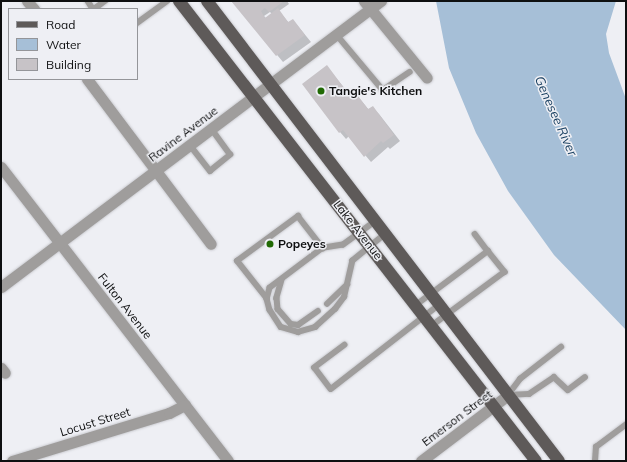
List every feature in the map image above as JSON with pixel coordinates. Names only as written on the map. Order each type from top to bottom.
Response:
[{"type":"main road","name":"Lake Avenue","points":[[179,1],[536,461]]},
{"type":"main road","name":"Lake Avenue","points":[[207,1],[375,222],[560,461]]},
{"type":"street","name":"Ravine Avenue","points":[[1,287],[337,35],[367,5],[381,1]]},
{"type":"street","points":[[367,5],[427,78]]},
{"type":"street","points":[[88,80],[157,170],[211,244]]},
{"type":"street","name":"Fulton Avenue","points":[[1,168],[228,461]]},
{"type":"street","name":"Emerson Street","points":[[421,461],[508,395]]},
{"type":"street","name":"Locust Street","points":[[12,461],[169,413],[185,405]]},
{"type":"lane","points":[[95,8],[105,1]]},
{"type":"lane","points":[[138,22],[167,1]]},
{"type":"lane","points":[[337,35],[383,90],[410,72]]},
{"type":"lane","points":[[190,145],[210,171],[230,154],[212,129]]},
{"type":"lane","points":[[323,248],[298,216],[237,261],[267,299],[282,327],[298,332],[315,327],[336,310],[348,285],[352,261],[385,234]]},
{"type":"lane","points":[[267,299],[270,288],[323,248],[343,245],[375,222]]},
{"type":"lane","points":[[432,326],[448,316],[505,272],[475,234]]},
{"type":"lane","points":[[416,305],[488,251]]},
{"type":"lane","points":[[282,279],[277,298],[278,309],[291,324],[298,325],[318,310]]},
{"type":"lane","points":[[327,304],[348,285]]},
{"type":"lane","points":[[345,345],[315,368],[331,389],[439,305]]},
{"type":"lane","points":[[508,395],[520,379],[561,347]]},
{"type":"lane","points":[[508,395],[529,394],[554,377],[568,390],[585,377]]},
{"type":"lane","points":[[595,461],[596,447],[626,424]]},
{"type":"water","name":"Genesee River","points":[[436,1],[616,1],[606,34],[609,53],[626,99],[626,330],[554,255],[508,191],[476,133],[449,68]]},
{"type":"building","points":[[231,1],[284,1],[269,12],[265,8],[261,11],[265,18],[278,8],[288,22],[293,19],[305,35],[276,56]]},
{"type":"building","points":[[327,65],[350,96],[355,92],[368,109],[373,106],[394,135],[383,143],[381,141],[364,157],[343,130],[339,133],[302,84]]},
{"type":"place","name":"Tangie's Kitchen","points":[[321,91]]},
{"type":"place","name":"Popeyes","points":[[270,244]]}]
